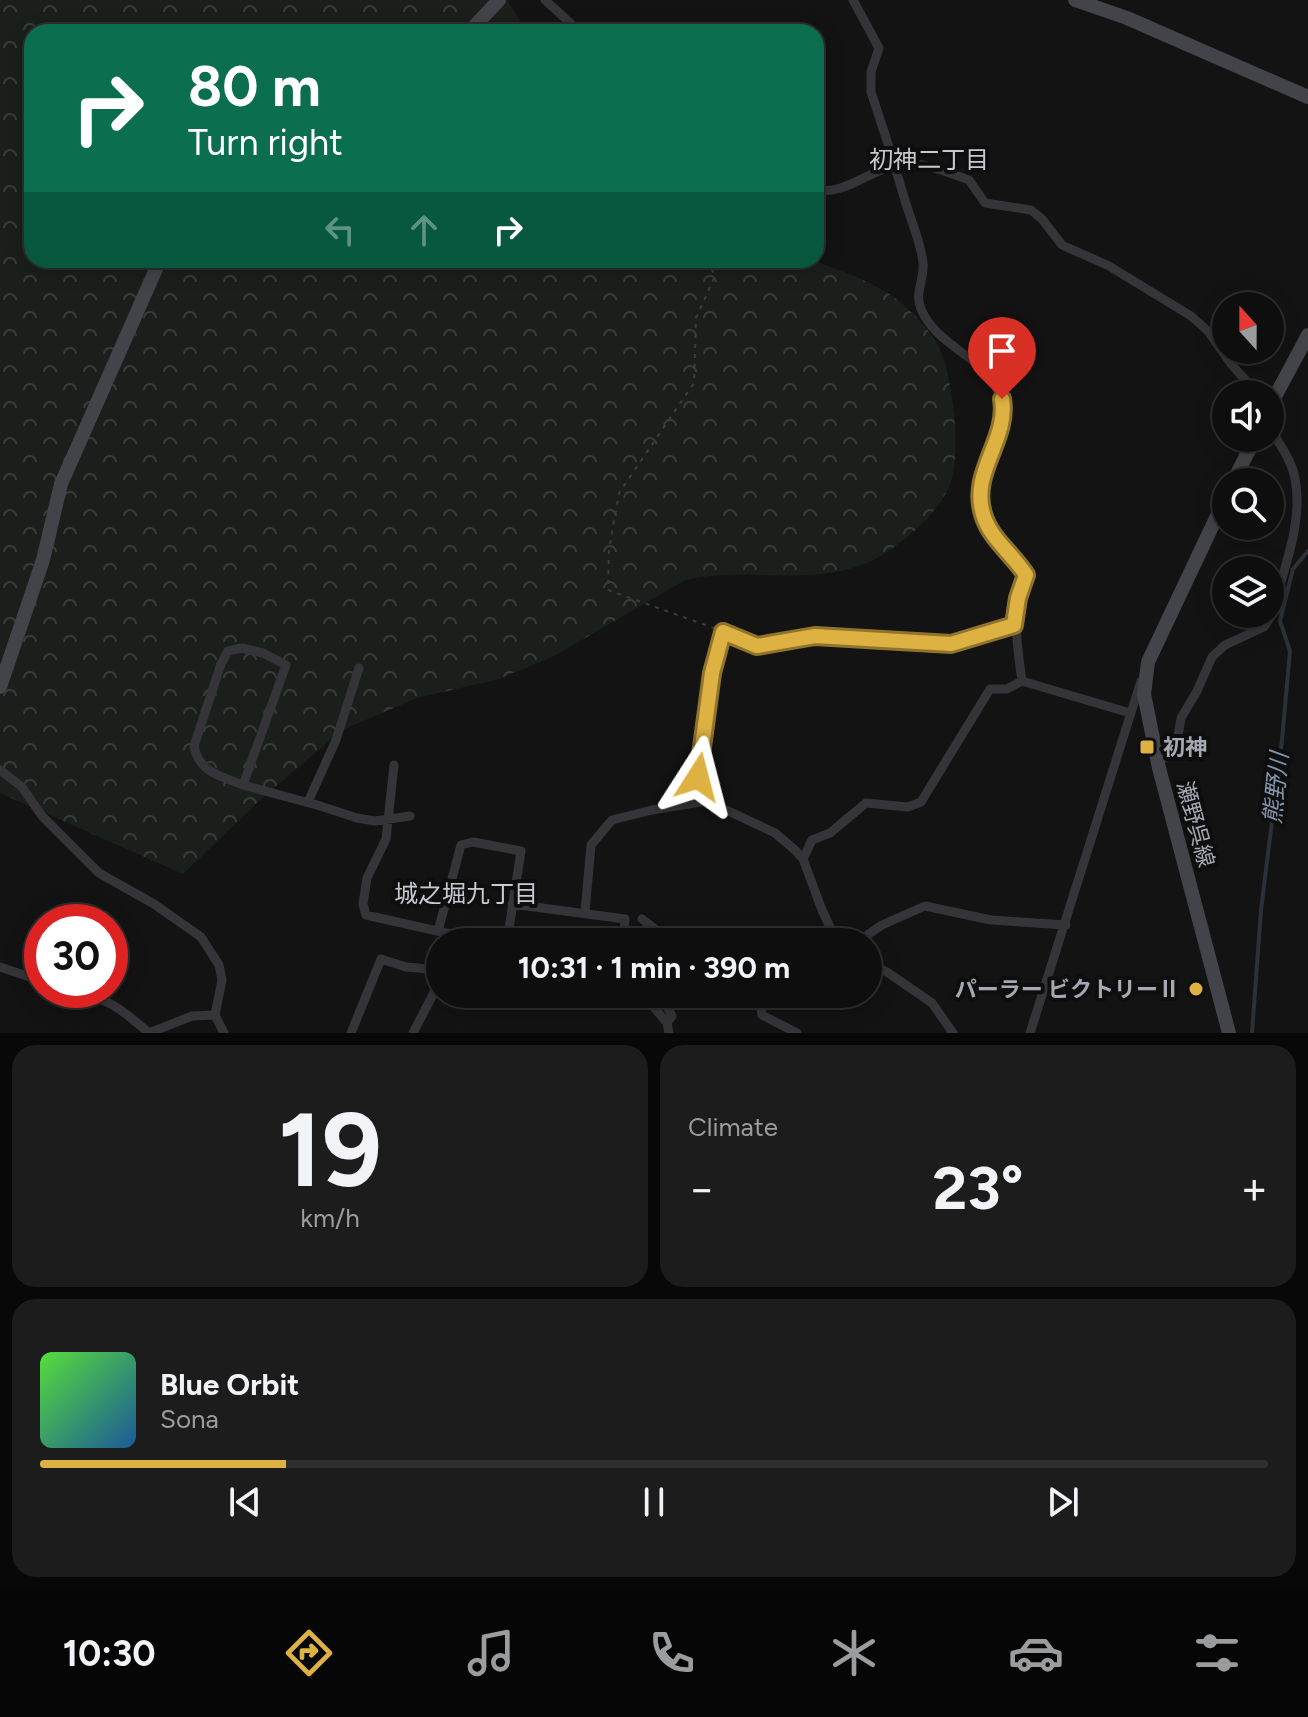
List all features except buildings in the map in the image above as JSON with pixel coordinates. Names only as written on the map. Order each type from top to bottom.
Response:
[{"type":"street","points":[[476,24],[499,0]]},
{"type":"street","points":[[545,0],[571,24]]},
{"type":"street","points":[[853,0],[862,22],[879,48],[871,72],[871,92],[896,164],[924,266],[918,298],[922,312],[951,347],[978,363],[993,380],[1002,399],[1003,407],[991,458],[980,479],[982,514],[994,538],[1026,575],[1018,598],[1014,625],[1022,681]]},
{"type":"street","points":[[1075,0],[1127,18],[1308,97]]},
{"type":"street","points":[[824,190],[832,191],[885,167],[906,163],[969,180],[985,203],[1031,210],[1062,245],[1109,266],[1191,316],[1208,331],[1245,380]]},
{"type":"street","points":[[0,687],[43,560],[61,484],[156,268]]},
{"type":"street","points":[[1284,380],[1308,335]]},
{"type":"street","points":[[1157,760],[1175,754],[1181,718],[1212,657],[1225,645],[1264,627],[1271,616],[1298,512],[1295,479],[1284,452]]},
{"type":"street","name":"瀬野呉線","points":[[1212,527],[1148,662],[1144,694],[1157,760],[1229,1033]]},
{"type":"street","points":[[707,801],[698,777],[712,673],[723,632],[757,646],[815,636],[951,644],[1014,625]]},
{"type":"street","points":[[243,785],[286,665],[263,653],[242,648],[228,651],[221,664],[194,746],[197,758],[211,772],[243,785],[316,805],[308,802]]},
{"type":"street","points":[[1030,1033],[1148,662]]},
{"type":"street","points":[[308,802],[336,740],[359,668]]},
{"type":"street","points":[[803,859],[812,840],[830,833],[866,803],[908,807],[921,802],[990,689],[1007,689],[1022,681],[1130,713]]},
{"type":"street","points":[[394,765],[384,848],[367,878],[363,904],[366,915],[426,928]]},
{"type":"street","points":[[0,770],[22,787],[42,816],[99,873],[154,904],[201,937],[219,965],[222,980],[215,1015],[224,1033]]},
{"type":"street","points":[[585,912],[591,845],[612,820],[707,801],[775,833],[803,859],[831,928]]},
{"type":"street","points":[[308,802],[375,821],[410,816]]},
{"type":"street","points":[[439,928],[461,845],[473,842],[521,851],[509,928]]},
{"type":"street","points":[[512,904],[625,919],[624,928]]},
{"type":"street","points":[[878,928],[925,906],[991,920],[1066,925]]},
{"type":"street","points":[[642,919],[654,928]]},
{"type":"street","points":[[351,1033],[381,959],[406,967],[426,969]]},
{"type":"street","points":[[0,967],[24,975]]},
{"type":"street","points":[[882,970],[932,1003],[953,1033]]},
{"type":"street","points":[[120,1008],[149,1033],[192,1016],[215,1015]]},
{"type":"street","points":[[413,1033],[426,1008]]},
{"type":"street","points":[[653,1008],[668,1028]]},
{"type":"street","points":[[668,1008],[672,1016],[668,1028]]},
{"type":"street","points":[[761,1008],[762,1015],[797,1033]]},
{"type":"path","points":[[711,268],[715,276],[696,318],[694,383],[619,493],[609,549],[608,590],[723,632]]},
{"type":"green space","points":[[0,0],[507,0],[522,24],[24,24],[24,268],[824,268],[824,265],[888,293],[912,314],[937,343],[952,395],[956,439],[952,477],[947,491],[927,518],[882,555],[859,566],[835,572],[709,576],[685,580],[554,656],[499,679],[417,698],[342,730],[259,801],[183,874],[0,793]]},
{"type":"waterway","name":"熊野川","points":[[1252,1033],[1261,910],[1290,651],[1280,621],[1293,569],[1308,551]]},
{"type":"place","name":"初神","points":[[1147,747]]},
{"type":"place","name":"パーラー ビクトリーⅡ","points":[[1196,989]]},
{"type":"district","name":"初神二丁目","points":[[929,160]]},
{"type":"district","name":"城之堀九丁目","points":[[466,894]]},
{"type":"route","points":[[698,777],[712,673],[723,632],[757,646],[815,636],[951,644],[1014,625],[1018,598],[1026,575],[994,538],[982,514],[980,479],[991,458],[1003,407],[1002,399]]}]
